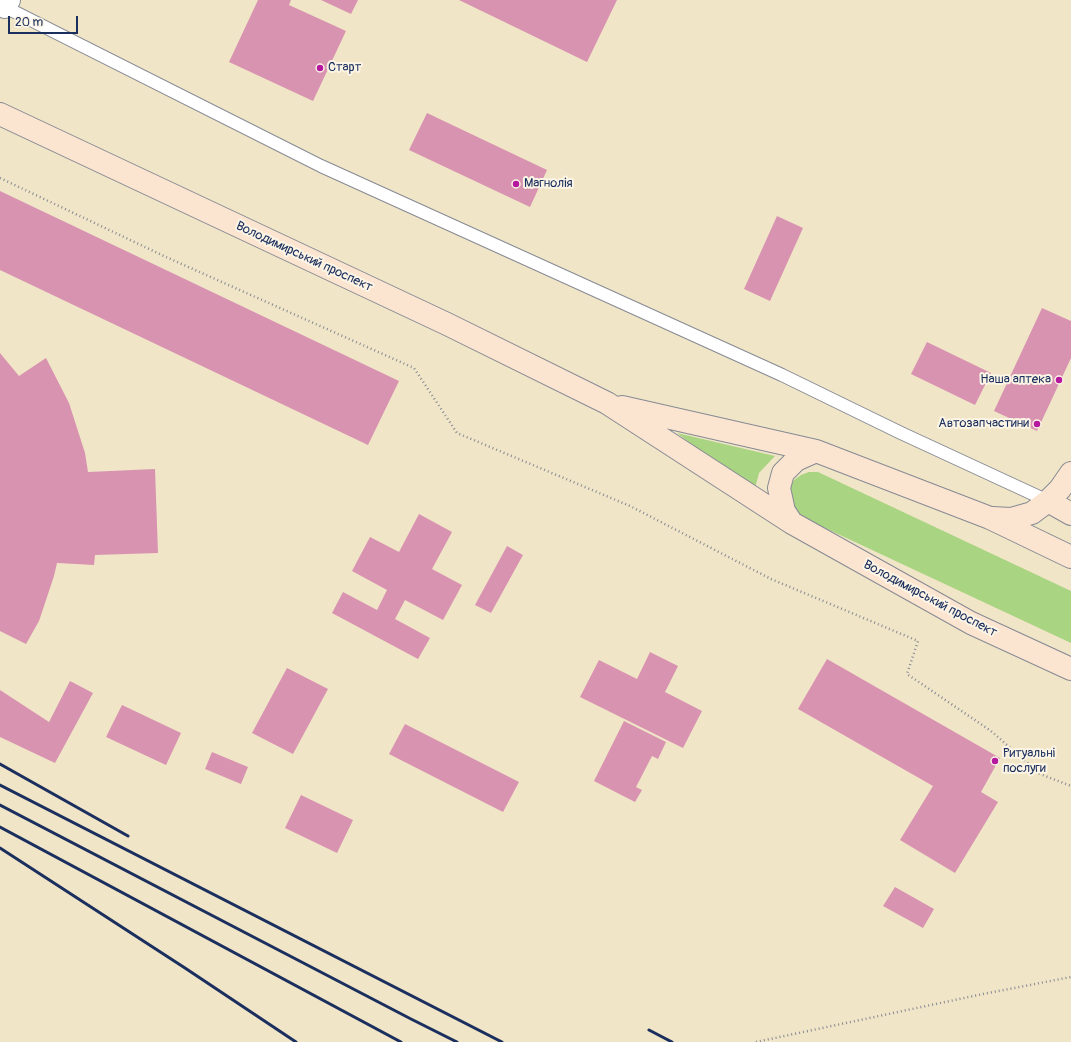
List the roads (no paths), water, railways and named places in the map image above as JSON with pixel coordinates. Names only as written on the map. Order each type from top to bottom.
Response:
[{"type":"main road","name":"Володимирський проспект","points":[[0,114],[447,324],[607,403],[792,523],[971,623],[1071,669]]},
{"type":"main road","name":"Володимирський проспект","points":[[607,403],[816,451],[990,518],[1071,557]]},
{"type":"main road","points":[[792,523],[784,511],[779,488],[784,473],[796,460],[816,451]]},
{"type":"main road","points":[[990,518],[1011,519],[1032,513],[1048,501],[1071,473]]},
{"type":"main road","points":[[1048,501],[1071,514]]},
{"type":"lane","points":[[4,4],[321,166],[782,375],[901,433],[1048,501]]},
{"type":"railway","points":[[0,764],[128,836]]},
{"type":"railway","points":[[0,785],[502,1042]]},
{"type":"railway","points":[[0,805],[457,1042]]},
{"type":"railway","points":[[0,827],[401,1042]]},
{"type":"railway","points":[[0,848],[296,1042]]},
{"type":"railway","points":[[649,1030],[672,1042]]},
{"type":"place","name":"Старт","points":[[320,68]]},
{"type":"place","name":"Магнолія","points":[[516,184]]},
{"type":"place","name":"Наша аптека","points":[[1059,380]]},
{"type":"place","name":"Автозапчастини","points":[[1037,424]]},
{"type":"place","name":"Ритуальні послуги","points":[[995,761]]}]
